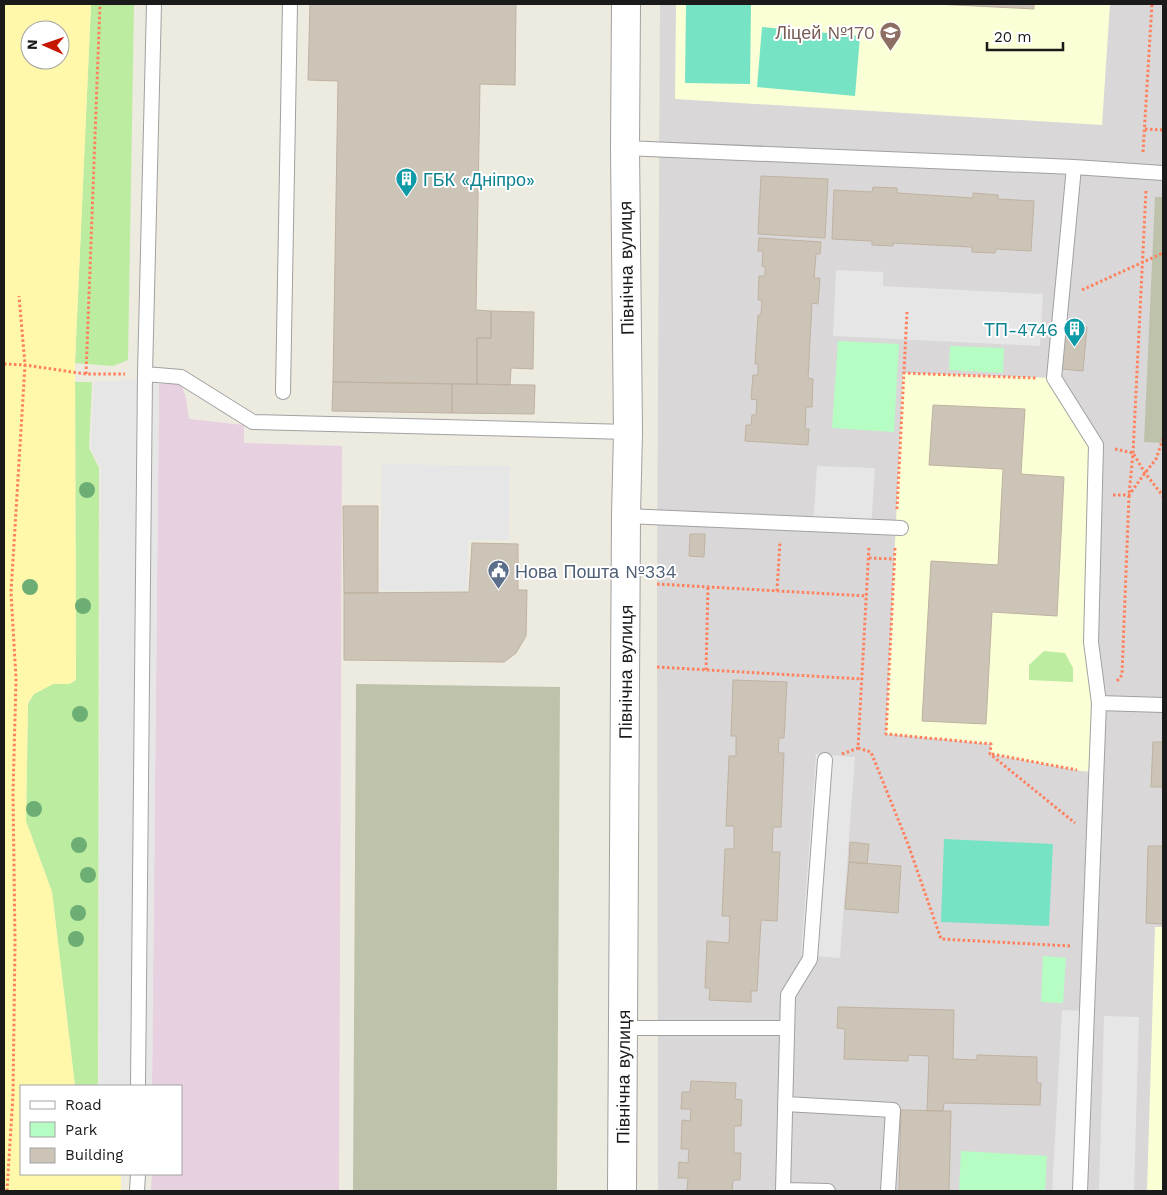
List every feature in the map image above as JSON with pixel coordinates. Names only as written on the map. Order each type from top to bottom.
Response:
[{"type":"street","name":"Північна вулиця","points":[[622,1191],[628,432],[625,148],[626,4]]},
{"type":"lane","points":[[138,1085],[145,374],[154,4]]},
{"type":"lane","points":[[283,392],[290,4]]},
{"type":"lane","points":[[625,148],[1074,167],[1163,173]]},
{"type":"lane","points":[[1074,167],[1054,378],[1096,445],[1091,642],[1099,703],[1080,1191]]},
{"type":"lane","points":[[145,374],[181,377],[253,422],[628,432]]},
{"type":"lane","points":[[626,516],[901,528]]},
{"type":"lane","points":[[1099,703],[1163,705]]},
{"type":"lane","points":[[825,760],[810,958],[788,995],[783,1190],[828,1191]]},
{"type":"lane","points":[[623,1028],[787,1028]]},
{"type":"lane","points":[[785,1104],[893,1110],[888,1191]]},
{"type":"lane","points":[[137,1191],[138,1175]]},
{"type":"path","points":[[86,374],[100,4]]},
{"type":"path","points":[[1099,703],[1122,675],[1129,495],[1133,453],[1146,185],[1142,171],[1152,4]]},
{"type":"path","points":[[1145,128],[1163,130]]},
{"type":"path","points":[[1061,300],[1163,253]]},
{"type":"path","points":[[7,1191],[13,1095],[15,962],[13,794],[16,679],[12,592],[25,365],[19,296]]},
{"type":"path","points":[[4,364],[25,365],[86,374],[145,374]]},
{"type":"path","points":[[903,373],[1054,378]]},
{"type":"path","points":[[1129,495],[1156,459],[1163,439]]},
{"type":"path","points":[[1096,445],[1133,453],[1144,473],[1163,496]]},
{"type":"path","points":[[1095,496],[1129,495]]},
{"type":"path","points":[[777,591],[781,523]]},
{"type":"path","points":[[858,748],[870,527]]},
{"type":"path","points":[[869,558],[894,559]]},
{"type":"path","points":[[657,584],[867,596]]},
{"type":"path","points":[[706,670],[708,587]]},
{"type":"path","points":[[658,667],[862,679]]},
{"type":"path","points":[[886,734],[991,744],[990,754]]},
{"type":"path","points":[[825,760],[858,748],[871,752],[908,844],[941,939],[1078,947]]},
{"type":"path","points":[[990,754],[1081,771]]},
{"type":"path","points":[[990,754],[1078,826]]},
{"type":"shaded area","points":[[660,4],[1163,4],[1163,1191],[658,1191],[657,584]]},
{"type":"shaded area","name":"Ліцей №170","points":[[676,4],[1110,4],[1102,125],[675,99]]},
{"type":"shaded area","points":[[1155,197],[1163,197],[1163,443],[1144,442]]},
{"type":"shaded area","points":[[836,270],[883,272],[883,286],[1043,294],[1040,346],[833,336]]},
{"type":"shaded area","points":[[903,373],[1054,378],[1096,445],[1097,772],[1081,771],[990,754],[991,744],[886,734]]},
{"type":"shaded area","points":[[136,380],[159,384],[152,1085],[99,1085],[101,467],[91,448],[94,382]]},
{"type":"shaded area","points":[[159,384],[181,384],[186,398],[189,419],[244,425],[244,443],[342,446],[339,1191],[151,1191],[152,1175],[182,1175],[182,1085],[152,1085]]},
{"type":"shaded area","points":[[382,464],[510,466],[509,540],[468,540],[467,591],[380,590]]},
{"type":"shaded area","points":[[817,466],[875,468],[871,529],[813,526]]},
{"type":"shaded area","points":[[356,684],[560,687],[557,1191],[353,1191]]},
{"type":"shaded area","points":[[816,754],[855,757],[840,958],[801,955]]},
{"type":"shaded area","points":[[1155,927],[1163,927],[1163,1191],[1147,1191]]},
{"type":"shaded area","points":[[1062,1010],[1082,1011],[1072,1191],[1052,1191]]},
{"type":"shaded area","points":[[1104,1016],[1139,1017],[1134,1191],[1099,1191]]},
{"type":"green space","points":[[91,4],[134,4],[128,360],[113,366],[75,363]]},
{"type":"green space","points":[[686,4],[751,4],[750,84],[685,83]]},
{"type":"green space","points":[[762,27],[860,36],[855,96],[757,87]]},
{"type":"green space","points":[[838,341],[899,344],[894,432],[832,428]]},
{"type":"green space","points":[[950,346],[1004,348],[1003,373],[949,370]]},
{"type":"green space","points":[[75,382],[92,382],[89,448],[99,468],[98,1085],[75,1085],[52,892],[26,821],[28,704],[34,694],[53,684],[69,684],[76,680]]},
{"type":"green space","points":[[1044,651],[1065,653],[1073,668],[1073,682],[1029,680],[1029,665]]},
{"type":"green space","points":[[944,839],[1053,844],[1049,926],[941,922]]},
{"type":"green space","points":[[1043,956],[1066,958],[1063,1003],[1041,1002]]},
{"type":"green space","points":[[961,1151],[1047,1156],[1045,1191],[959,1191]]},
{"type":"sand","points":[[4,4],[91,4],[75,363],[76,680],[69,684],[53,684],[34,694],[28,703],[26,821],[52,892],[75,1085],[20,1085],[20,1175],[121,1175],[121,1191],[4,1191]]},
{"type":"building","name":"ГБК «Дніпро»","points":[[310,4],[516,4],[515,85],[480,84],[476,310],[491,311],[491,338],[477,338],[477,384],[333,382],[338,81],[308,80]]},
{"type":"building","points":[[935,4],[1034,4],[1034,9]]},
{"type":"building","points":[[761,176],[828,179],[825,238],[758,234]]},
{"type":"building","points":[[873,187],[897,188],[897,193],[973,198],[973,193],[998,195],[998,199],[1034,201],[1031,251],[996,249],[995,253],[972,252],[972,247],[893,243],[893,246],[872,245],[872,241],[832,239],[834,190],[872,192]]},
{"type":"building","points":[[759,238],[821,242],[820,254],[816,254],[814,278],[820,278],[818,304],[812,303],[808,378],[813,379],[812,407],[806,407],[805,429],[809,429],[808,445],[745,441],[746,425],[751,425],[752,415],[756,415],[757,400],[751,399],[753,375],[758,375],[758,364],[755,364],[758,315],[761,315],[762,300],[758,300],[759,276],[765,276],[765,267],[762,266],[763,251],[758,251]]},
{"type":"building","points":[[491,311],[534,312],[533,369],[511,368],[510,385],[477,384],[477,338],[491,338]]},
{"type":"building","name":"ТП-4746","points":[[1065,325],[1087,327],[1083,371],[1062,369]]},
{"type":"building","points":[[333,382],[452,384],[452,413],[332,411]]},
{"type":"building","points":[[452,384],[535,385],[534,414],[452,413]]},
{"type":"building","points":[[933,405],[1025,409],[1021,474],[1064,477],[1057,616],[992,612],[986,724],[922,721],[931,561],[998,565],[1003,469],[929,465]]},
{"type":"building","points":[[343,506],[378,506],[378,593],[344,593]]},
{"type":"building","points":[[690,534],[705,534],[704,557],[689,556]]},
{"type":"building","points":[[472,543],[518,544],[518,590],[527,590],[526,636],[516,653],[504,662],[344,660],[344,593],[469,592]]},
{"type":"building","points":[[733,680],[787,682],[784,738],[779,738],[778,753],[784,753],[781,827],[773,827],[772,852],[780,852],[777,921],[761,920],[757,991],[751,991],[751,1002],[709,1000],[710,988],[705,988],[707,941],[729,943],[730,916],[722,916],[725,849],[734,849],[734,826],[726,826],[729,756],[736,756],[736,736],[731,736]]},
{"type":"building","points":[[1153,742],[1163,742],[1163,787],[1151,787]]},
{"type":"building","points":[[850,842],[869,844],[867,864],[849,862]]},
{"type":"building","points":[[1148,846],[1163,846],[1163,924],[1146,923]]},
{"type":"building","points":[[849,862],[901,866],[898,913],[845,909]]},
{"type":"building","points":[[838,1007],[954,1010],[953,1059],[977,1060],[977,1055],[1037,1057],[1037,1083],[1041,1083],[1040,1105],[944,1103],[943,1111],[927,1111],[929,1056],[908,1055],[908,1061],[844,1059],[845,1029],[837,1028]]},
{"type":"building","points":[[691,1081],[736,1083],[735,1099],[742,1100],[741,1126],[734,1126],[734,1153],[741,1153],[740,1180],[733,1180],[732,1191],[687,1191],[688,1178],[678,1178],[679,1162],[688,1163],[689,1149],[681,1149],[682,1120],[690,1121],[691,1109],[681,1109],[682,1092],[690,1092]]},
{"type":"building","points":[[901,1110],[951,1111],[949,1191],[899,1191]]},
{"type":"place","name":"Ліцей №170","points":[[891,51]]},
{"type":"place","name":"ГБК «Дніпро»","points":[[407,198]]},
{"type":"place","name":"ТП-4746","points":[[1074,348]]},
{"type":"place","name":"Нова Пошта №334","points":[[499,590]]}]
